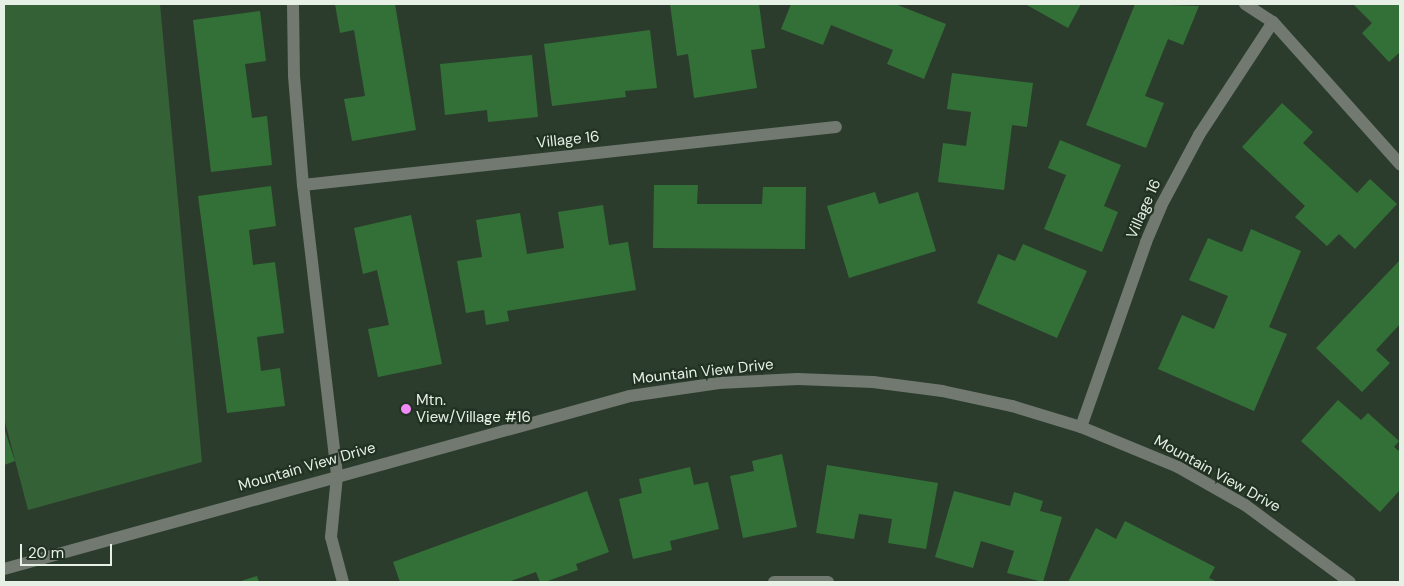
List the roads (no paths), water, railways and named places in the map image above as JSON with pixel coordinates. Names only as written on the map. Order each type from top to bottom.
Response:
[{"type":"street","points":[[293,4],[294,76],[303,185],[337,476],[331,537],[343,582]]},
{"type":"street","points":[[1245,4],[1273,22],[1400,164]]},
{"type":"street","name":"Village 16","points":[[1082,427],[1146,242],[1162,206],[1199,135],[1273,22]]},
{"type":"street","name":"Village 16","points":[[303,185],[836,127]]},
{"type":"street","name":"Mountain View Drive","points":[[4,569],[630,396],[760,380],[835,379],[942,391],[1012,406],[1082,427],[1154,456],[1245,505],[1350,582]]},
{"type":"street","points":[[774,582],[828,582]]},
{"type":"place","name":"Mtn. View/Village #16","points":[[406,409]]}]
